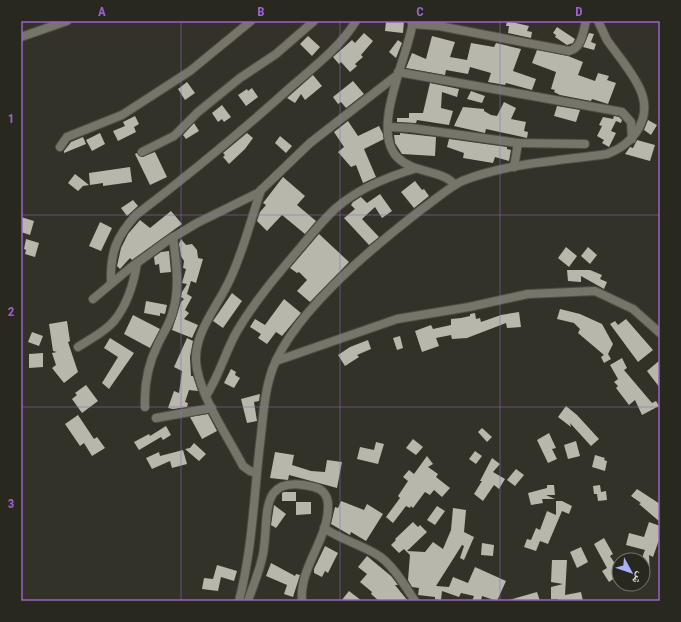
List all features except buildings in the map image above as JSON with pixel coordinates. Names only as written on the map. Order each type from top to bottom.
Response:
[{"type":"street","points":[[21,37],[67,21]]},
{"type":"street","points":[[60,147],[67,137],[122,114],[190,71],[251,21]]},
{"type":"street","points":[[142,152],[174,136],[198,112],[240,78],[276,54],[314,21]]},
{"type":"street","points":[[111,283],[110,265],[113,251],[120,235],[136,215],[224,145],[282,95],[344,38],[356,21]]},
{"type":"street","points":[[454,185],[445,178],[414,169],[401,160],[391,150],[388,140],[388,127],[397,74],[412,32],[413,22],[569,51],[573,50],[580,42],[586,21]]},
{"type":"street","points":[[239,601],[252,530],[256,473],[269,378],[276,360],[292,333],[316,304],[350,270],[397,228],[454,185],[484,173],[514,167],[607,154],[621,148],[632,139],[642,122],[644,109],[643,95],[638,84],[606,39],[598,21]]},
{"type":"street","points":[[93,299],[111,283],[173,237],[197,223],[247,200],[261,190],[310,144],[397,74],[622,112],[631,122],[632,139]]},
{"type":"street","points":[[388,127],[411,128],[518,143],[585,144]]},
{"type":"street","points":[[514,167],[518,143]]},
{"type":"street","points":[[206,396],[214,384],[236,334],[246,318],[273,280],[320,224],[336,208],[358,193],[397,174],[414,169]]},
{"type":"street","points":[[256,473],[243,466],[206,396],[197,370],[197,346],[200,336],[232,276],[261,190]]},
{"type":"street","points":[[145,407],[144,394],[151,360],[169,325],[174,309],[177,270],[173,237]]},
{"type":"street","points":[[78,347],[100,334],[114,321],[134,281],[137,263]]},
{"type":"street","points":[[276,360],[397,319],[469,307],[528,294],[595,291],[633,309],[660,333]]},
{"type":"street","points":[[156,418],[212,408]]},
{"type":"street","points":[[248,601],[262,556],[266,512],[274,492],[284,486],[304,485],[320,489],[326,496],[328,503],[324,528],[302,585],[302,601]]},
{"type":"street","points":[[324,528],[337,537],[376,554],[385,560],[415,601]]}]
